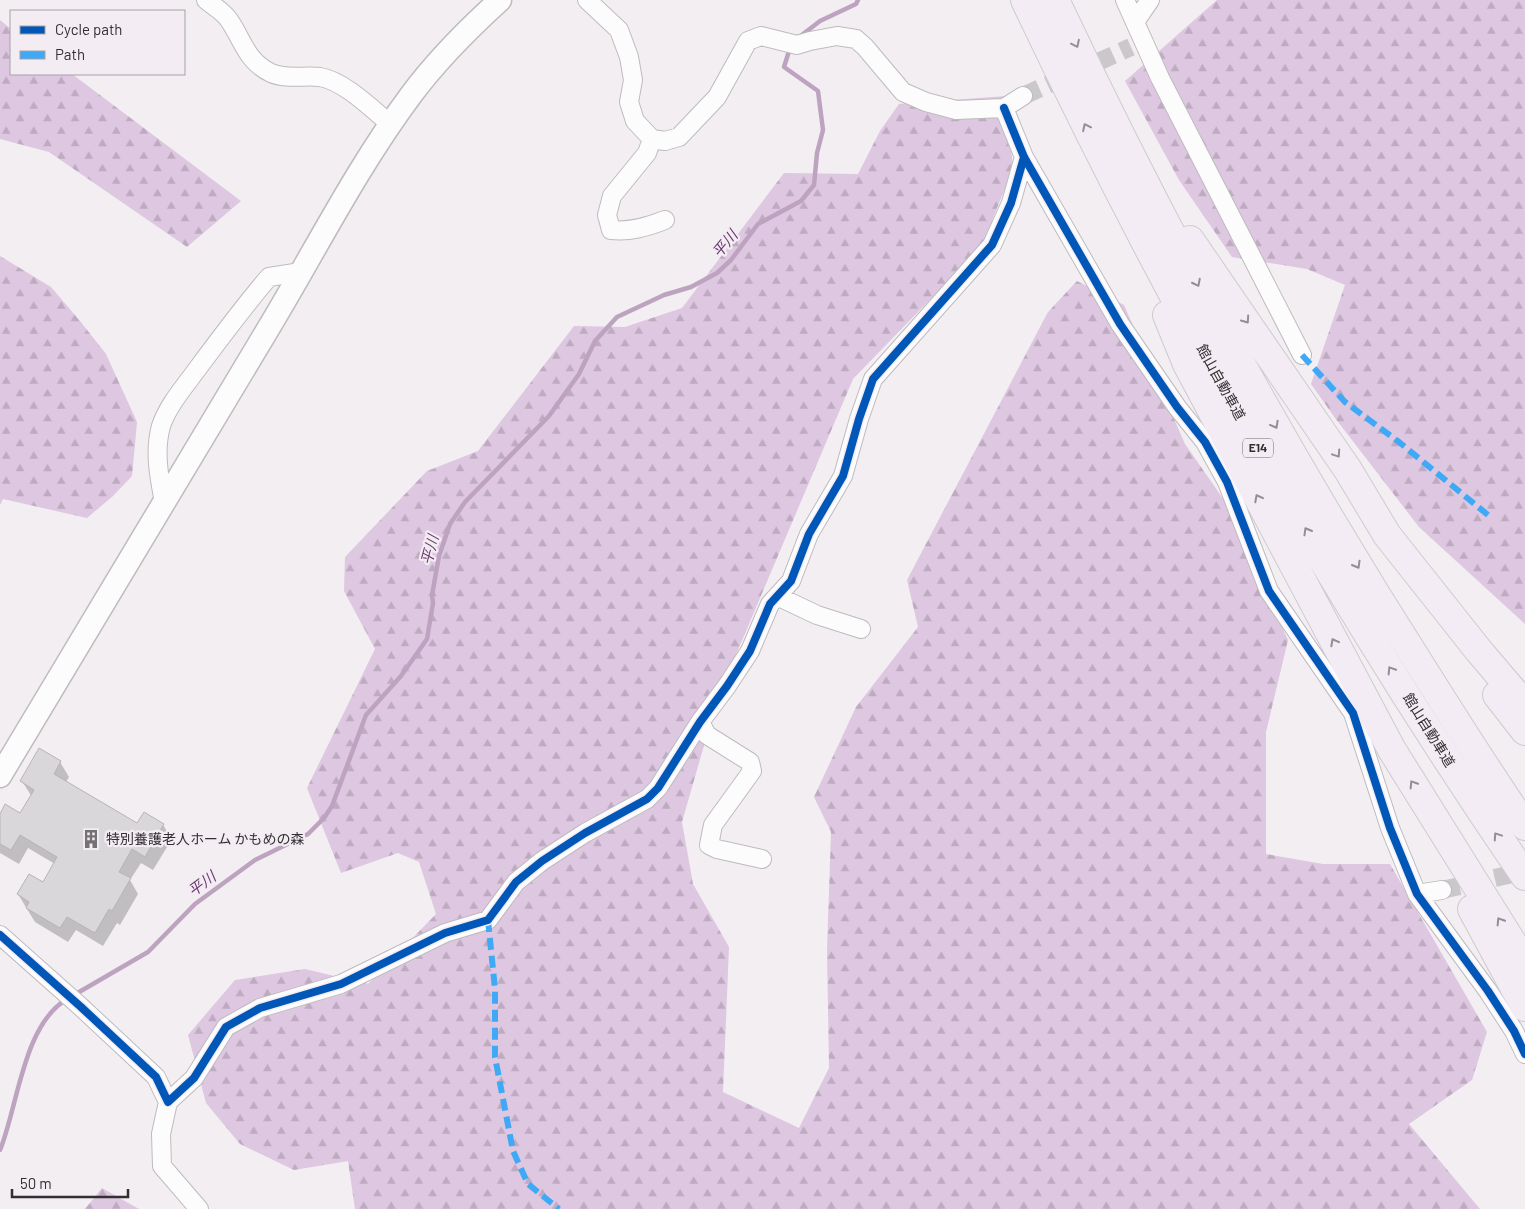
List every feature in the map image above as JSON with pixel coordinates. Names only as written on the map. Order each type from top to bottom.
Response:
[{"type":"highway","name":"館山自動車道","points":[[1025,0],[1104,164],[1177,304],[1349,604],[1473,801],[1525,876]]},
{"type":"highway","name":"館山自動車道","points":[[1055,0],[1128,151],[1200,290],[1285,442],[1372,590],[1525,826]]},
{"type":"highway","points":[[1128,151],[1348,470],[1423,593],[1466,656],[1525,731]]},
{"type":"highway","points":[[1104,164],[1187,364],[1392,750],[1525,963]]},
{"type":"highway","points":[[1388,535],[1479,652],[1525,706]]},
{"type":"highway","points":[[1443,832],[1444,856],[1525,1007]]},
{"type":"street","points":[[206,0],[228,18],[240,42],[255,62],[272,73],[288,77],[321,78],[336,82],[390,124]]},
{"type":"street","points":[[0,776],[301,272],[350,185],[390,124],[431,69],[500,0]]},
{"type":"street","points":[[587,0],[619,30],[629,57],[633,80],[629,102],[635,121],[652,138],[665,141],[679,137],[717,97],[748,41],[761,36],[792,44],[837,36],[856,39],[903,92],[926,102],[956,110],[1004,108],[1023,96]]},
{"type":"street","points":[[1125,0],[1135,22],[1137,44],[1160,78],[1302,355]]},
{"type":"street","points":[[1135,22],[1150,0]]},
{"type":"street","points":[[1004,108],[1024,157],[1120,324],[1177,407],[1205,442],[1227,482],[1269,591],[1353,712],[1390,828],[1417,894],[1488,991],[1514,1031],[1525,1054]]},
{"type":"street","points":[[652,138],[647,153],[612,196],[607,215],[611,230],[625,231],[650,226],[666,220]]},
{"type":"street","points":[[199,1209],[162,1166],[161,1134],[168,1102],[194,1078],[226,1027],[260,1008],[341,984],[445,933],[488,920],[516,882],[542,861],[585,833],[647,799],[658,788],[700,722],[727,686],[750,650],[770,604],[791,581],[809,534],[843,476],[859,419],[873,379],[992,245],[1011,203],[1024,157]]},
{"type":"street","points":[[164,502],[158,473],[158,442],[162,425],[172,405],[268,277],[301,272]]},
{"type":"street","points":[[778,596],[816,615],[860,628]]},
{"type":"street","points":[[700,722],[707,735],[750,762],[752,771],[713,825],[708,845],[762,860]]},
{"type":"street","points":[[1417,894],[1442,890]]},
{"type":"street","points":[[0,935],[156,1077],[168,1102]]},
{"type":"green space","points":[[1217,0],[1525,0],[1525,624],[1419,527],[1311,384],[1345,285],[1307,269],[1232,257],[1179,180],[1125,81]]},
{"type":"green space","points":[[0,20],[10,28],[10,75],[73,75],[241,201],[187,247],[49,152],[0,139]]},
{"type":"green space","points":[[1006,96],[1013,168],[982,246],[853,379],[718,697],[682,822],[693,884],[729,947],[723,1092],[799,1128],[829,1068],[827,950],[831,832],[814,797],[856,707],[918,627],[907,580],[1048,312],[1077,281],[1124,305],[1185,444],[1226,503],[1288,640],[1266,732],[1266,854],[1323,864],[1390,864],[1487,1032],[1472,1080],[1409,1124],[1480,1209],[355,1209],[348,1161],[294,1170],[240,1144],[206,1103],[188,1035],[235,980],[305,969],[368,984],[436,914],[419,862],[398,853],[341,873],[307,788],[375,649],[344,591],[345,557],[427,471],[478,451],[574,326],[625,327],[682,308],[784,173],[858,174],[880,131],[899,104]]},
{"type":"green space","points":[[0,256],[51,287],[80,321],[106,354],[137,422],[132,476],[113,496],[87,518],[3,499],[0,505]]},
{"type":"green space","points":[[102,1188],[139,1209],[85,1209]]},
{"type":"building","name":"特別養護老人ホーム かもめの森","points":[[39,748],[61,761],[54,774],[137,823],[144,812],[164,824],[145,857],[132,849],[119,872],[131,878],[112,911],[109,909],[95,933],[67,917],[60,928],[26,908],[29,902],[17,894],[29,874],[43,882],[57,857],[20,835],[11,850],[0,844],[0,814],[5,804],[20,813],[34,790],[20,781]]},
{"type":"waterway","name":"平川","points":[[798,38],[820,21],[856,4],[858,0]]},
{"type":"waterway","name":"平川","points":[[74,995],[148,952],[195,904],[255,860],[308,834],[324,818],[332,806],[366,715],[401,676],[427,639],[439,556],[450,524],[465,502],[549,416],[579,374],[595,341],[617,317],[664,295],[691,287],[717,273],[731,260],[758,224],[801,201],[814,185],[817,153],[823,130],[818,91],[784,67],[790,48]]},
{"type":"waterway","name":"平川","points":[[0,1150],[31,1047],[40,1027],[52,1011],[67,999]]},
{"type":"tunnel","points":[[1023,96],[1131,47]]},
{"type":"tunnel","points":[[1442,890],[1525,871]]},
{"type":"marked path","points":[[1302,355],[1345,402],[1399,442],[1488,515]]},
{"type":"marked path","points":[[488,920],[495,989],[495,1057],[513,1151],[528,1184],[559,1209]]},
{"type":"cycle path","points":[[1004,108],[1024,157],[1120,324],[1177,407],[1205,442],[1227,482],[1269,591],[1353,713],[1390,828],[1417,894],[1488,991],[1514,1031],[1525,1054]]},
{"type":"cycle path","points":[[0,935],[156,1077],[168,1102],[194,1078],[226,1027],[260,1008],[341,984],[445,933],[488,920],[516,882],[542,861],[585,833],[647,799],[658,788],[700,722],[750,651],[770,604],[791,581],[809,534],[843,476],[859,419],[873,379],[992,245],[1011,203],[1024,157]]},
{"type":"place","name":"特別養護老人ホーム かもめの森","points":[[91,839]]}]
